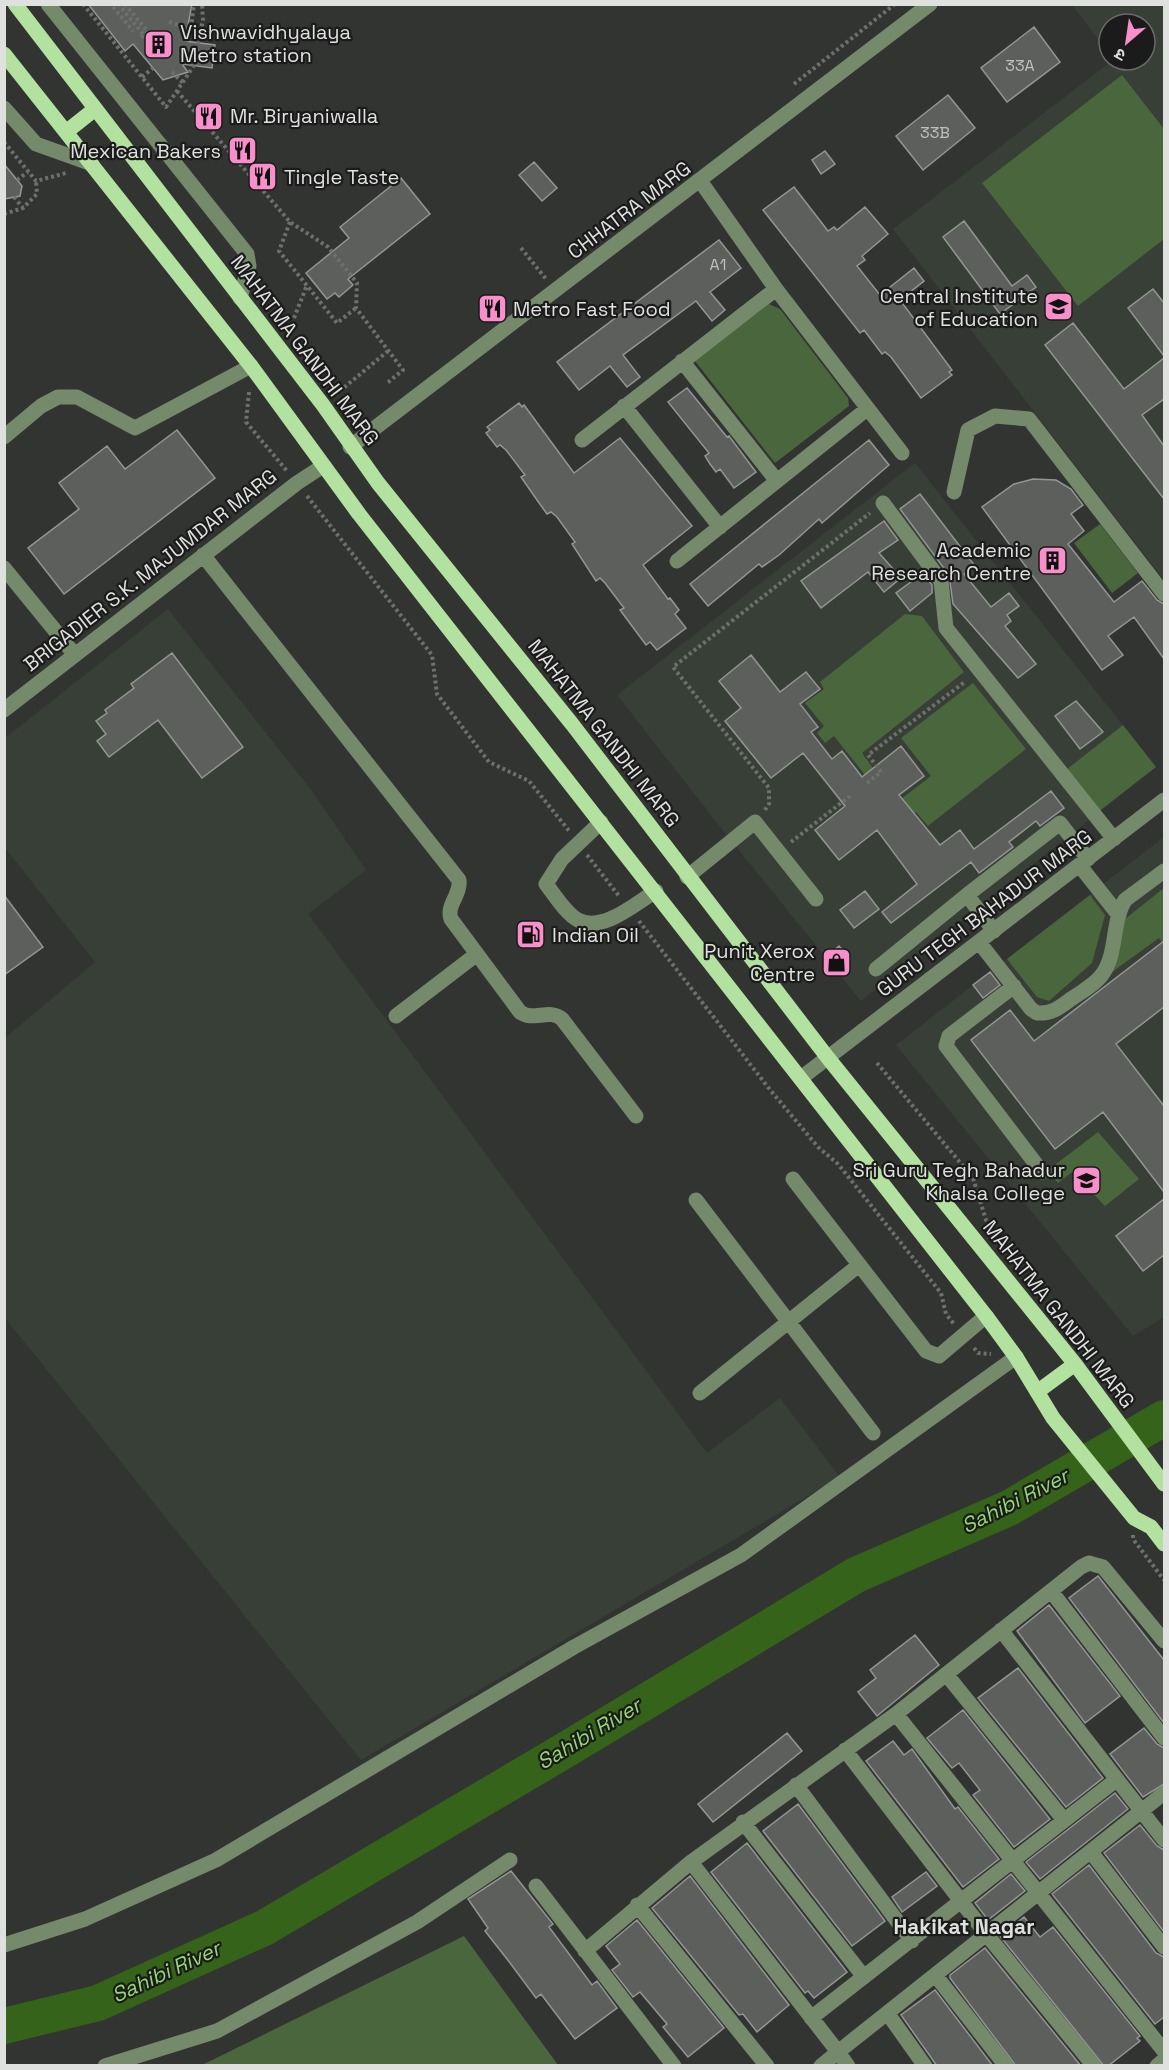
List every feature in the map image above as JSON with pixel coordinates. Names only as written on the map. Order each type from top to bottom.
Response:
[{"type":"main road","name":"MAHATMA GANDHI MARG","points":[[15,4],[322,405],[350,447],[572,724],[687,877],[828,1058],[1075,1365],[1164,1484]]},
{"type":"main road","points":[[4,54],[252,366],[323,466],[986,1316],[1016,1357],[1053,1418],[1134,1518],[1151,1527],[1164,1544]]},
{"type":"main road","points":[[66,132],[95,109]]},
{"type":"main road","points":[[1037,1392],[1075,1365]]},
{"type":"street","points":[[48,4],[247,254],[249,266],[240,298]]},
{"type":"street","name":"CHHATRA MARG","points":[[350,447],[701,182],[930,4]]},
{"type":"street","points":[[4,108],[36,144],[92,164]]},
{"type":"street","points":[[701,182],[776,289],[902,453]]},
{"type":"street","points":[[582,440],[776,289]]},
{"type":"street","points":[[682,361],[777,482]]},
{"type":"street","points":[[4,437],[41,406],[58,397],[77,397],[135,428],[252,366]]},
{"type":"street","points":[[624,406],[720,527]]},
{"type":"street","points":[[676,561],[867,410]]},
{"type":"street","points":[[954,492],[968,430],[995,416],[1029,419],[1164,594]]},
{"type":"street","name":"BRIGADIER S.K. MAJUMDAR MARG","points":[[4,710],[297,483],[323,466]]},
{"type":"street","points":[[883,503],[941,581],[946,627],[1114,839]]},
{"type":"street","points":[[203,555],[459,880],[459,890],[449,914],[524,1015],[552,1013],[562,1019],[636,1116]]},
{"type":"street","points":[[4,568],[75,655]]},
{"type":"street","name":"GURU TEGH BAHADUR MARG","points":[[801,1078],[1164,800]]},
{"type":"street","points":[[602,822],[562,859],[546,884],[577,920],[592,923],[609,919],[656,891]]},
{"type":"street","points":[[687,877],[755,822],[816,899]]},
{"type":"street","points":[[876,969],[1060,823],[1118,914]]},
{"type":"street","points":[[979,942],[1037,1013],[1054,1011],[1102,975],[1110,958],[1118,914],[1125,900],[1164,871]]},
{"type":"street","points":[[967,895],[994,931]]},
{"type":"street","points":[[396,1016],[477,954]]},
{"type":"street","points":[[1014,986],[949,1036],[946,1046],[1042,1172]]},
{"type":"street","points":[[793,1179],[926,1351],[939,1356],[986,1316]]},
{"type":"street","points":[[696,1200],[873,1433]]},
{"type":"street","points":[[700,1393],[859,1265]]},
{"type":"street","points":[[4,1944],[85,1919],[216,1860],[574,1647],[741,1554],[1016,1357]]},
{"type":"street","points":[[585,1950],[637,1905],[744,1822],[896,1714],[1081,1567],[1089,1563],[1097,1564],[1164,1641]]},
{"type":"street","points":[[1051,1591],[1164,1738]]},
{"type":"street","points":[[1001,1630],[1164,1840]]},
{"type":"street","points":[[946,1674],[1064,1820]]},
{"type":"street","points":[[896,1714],[1164,2051]]},
{"type":"street","points":[[845,1750],[960,1901],[1094,2066]]},
{"type":"street","points":[[811,2018],[1116,1780]]},
{"type":"street","points":[[796,1785],[912,1941]]},
{"type":"street","points":[[821,2066],[1164,1793]]},
{"type":"street","points":[[744,1822],[864,1977]]},
{"type":"street","points":[[1091,1852],[1164,1947]]},
{"type":"street","points":[[105,2066],[217,2031],[417,1922],[510,1860]]},
{"type":"street","points":[[691,1863],[848,2066]]},
{"type":"street","points":[[536,1886],[674,2066]]},
{"type":"street","points":[[637,1905],[767,2066]]},
{"type":"street","points":[[936,1976],[1006,2066]]},
{"type":"street","points":[[888,2014],[925,2066]]},
{"type":"street","points":[[1157,2066],[1164,2060]]},
{"type":"path","points":[[83,4],[166,106],[193,67],[202,20],[202,4]]},
{"type":"path","points":[[118,4],[144,35]]},
{"type":"path","points":[[125,4],[148,32],[139,39]]},
{"type":"path","points":[[169,22],[191,29],[194,4]]},
{"type":"path","points":[[113,7],[133,31]]},
{"type":"path","points":[[142,77],[153,68]]},
{"type":"path","points":[[172,72],[183,83]]},
{"type":"path","points":[[177,91],[290,222],[328,247],[357,283],[356,308],[403,370],[386,384]]},
{"type":"path","points":[[4,142],[36,181],[37,194],[23,208],[4,214]]},
{"type":"path","points":[[17,180],[28,172]]},
{"type":"path","points":[[36,181],[73,172]]},
{"type":"path","points":[[14,197],[23,208]]},
{"type":"path","points":[[290,222],[279,251],[337,323],[356,308]]},
{"type":"path","points":[[521,248],[556,291]]},
{"type":"path","points":[[294,318],[307,285]]},
{"type":"path","points":[[347,385],[388,351]]},
{"type":"path","points":[[252,366],[246,423],[297,483],[432,655],[437,694],[489,762],[530,781],[771,1091],[818,1147],[838,1164],[941,1293],[946,1314],[978,1353],[1016,1357]]},
{"type":"path","points":[[247,390],[254,399]]},
{"type":"path","points":[[755,822],[770,804],[769,788],[673,667],[883,503]]},
{"type":"path","points":[[867,783],[881,772],[868,755],[979,671]]},
{"type":"path","points":[[778,852],[850,796]]},
{"type":"path","points":[[877,1063],[973,1178],[986,1220],[1027,1274]]},
{"type":"path","points":[[1134,1518],[1133,1539],[1164,1580]]},
{"type":"shaded area","name":"Central Institute of Education","points":[[1072,5],[1164,5],[1164,580],[893,229],[1097,72],[1157,72],[1157,12],[1097,12],[1097,37]]},
{"type":"shaded area","points":[[915,463],[1156,767],[861,1001],[617,695]]},
{"type":"shaded area","points":[[168,609],[312,791],[366,870],[308,914],[707,1453],[780,1398],[840,1477],[361,1760],[5,1318],[5,1038],[95,962],[5,848],[5,738]]},
{"type":"shaded area","name":"Sri Guru Tegh Bahadur Khalsa College","points":[[1164,837],[1164,1317],[1133,1336],[896,1045]]},
{"type":"green space","points":[[1122,75],[1164,129],[1164,239],[1078,306],[982,183]]},
{"type":"green space","points":[[769,304],[780,309],[848,398],[849,406],[775,463],[695,361]]},
{"type":"green space","points":[[1100,524],[1138,573],[1112,593],[1074,543]]},
{"type":"green space","points":[[905,614],[922,616],[964,672],[862,753],[873,768],[865,775],[834,736],[825,743],[817,733],[824,726],[805,703],[824,689],[820,682]]},
{"type":"green space","points":[[973,683],[1026,749],[928,826],[916,812],[904,821],[892,806],[931,776],[901,738]]},
{"type":"green space","points":[[1123,725],[1156,767],[1098,812],[1066,770]]},
{"type":"green space","points":[[1164,888],[1164,945],[1159,938],[1108,975],[1125,919]]},
{"type":"green space","points":[[1090,895],[1105,915],[1092,963],[1049,1001],[1037,997],[1007,959]]},
{"type":"green space","points":[[1098,1132],[1139,1179],[1105,1206],[1072,1172],[1058,1183],[1047,1171]]},
{"type":"green space","points":[[464,1936],[558,2065],[202,2065]]},
{"type":"building","name":"Vishwavidhyalaya Metro station","points":[[88,4],[192,4],[185,41],[215,45],[212,68],[182,64],[188,72],[163,80],[133,44],[125,51]]},
{"type":"building","points":[[1034,27],[1060,62],[1007,102],[981,68]]},
{"type":"building","points":[[948,95],[975,128],[923,170],[896,136]]},
{"type":"building","points":[[825,151],[835,164],[821,174],[812,160]]},
{"type":"building","points":[[534,162],[557,188],[542,201],[519,175]]},
{"type":"building","points":[[4,164],[22,186],[20,196],[4,199]]},
{"type":"building","points":[[401,178],[430,214],[348,279],[353,285],[339,297],[335,293],[327,299],[306,273],[349,238],[340,227]]},
{"type":"building","points":[[794,187],[828,231],[834,227],[837,230],[865,207],[888,234],[862,256],[865,260],[857,266],[880,295],[914,268],[924,281],[900,300],[952,370],[949,372],[952,375],[921,398],[891,357],[885,352],[882,354],[864,330],[860,333],[763,210]]},
{"type":"building","points":[[964,221],[1012,286],[1027,275],[1036,287],[1000,314],[943,237]]},
{"type":"building","points":[[719,240],[741,268],[710,292],[725,310],[712,321],[696,301],[623,355],[640,377],[627,387],[610,366],[579,390],[557,362]]},
{"type":"building","points":[[1153,289],[1164,303],[1164,356],[1128,308]]},
{"type":"building","points":[[1073,323],[1124,389],[1164,358],[1164,399],[1142,415],[1164,446],[1164,499],[1045,345]]},
{"type":"building","points":[[687,388],[727,437],[729,436],[756,472],[734,488],[720,469],[716,472],[705,456],[709,453],[668,402]]},
{"type":"building","points":[[519,403],[522,407],[524,405],[574,473],[620,438],[692,526],[643,565],[679,610],[675,614],[686,628],[657,650],[650,642],[646,645],[620,610],[624,608],[605,583],[600,578],[596,581],[572,544],[575,542],[557,517],[551,512],[547,514],[521,477],[525,475],[506,450],[500,445],[497,447],[486,433],[490,430],[487,427]]},
{"type":"building","points":[[177,430],[215,478],[64,594],[28,548],[79,509],[59,483],[107,446],[125,469]]},
{"type":"building","points":[[869,440],[889,465],[822,523],[819,519],[779,555],[762,567],[759,564],[708,606],[690,584]]},
{"type":"building","name":"Academic Research Centre","points":[[1033,479],[1056,480],[1071,489],[1083,505],[1071,514],[1084,531],[1068,544],[1114,602],[1142,581],[1157,600],[1164,604],[1164,659],[1134,617],[1108,636],[1123,655],[1102,670],[982,507],[1014,484]]},
{"type":"building","points":[[920,494],[975,566],[964,574],[991,607],[1009,593],[1019,606],[1007,615],[1011,621],[1005,626],[1036,664],[1018,678],[953,604],[949,575],[900,509]]},
{"type":"building","points":[[884,521],[898,540],[879,553],[901,578],[884,592],[868,572],[821,608],[801,581]]},
{"type":"building","points":[[923,573],[932,585],[932,593],[910,611],[896,593]]},
{"type":"building","points":[[172,653],[243,747],[202,778],[158,720],[109,757],[97,741],[106,734],[96,721],[107,713],[105,710],[134,688],[131,684]]},
{"type":"building","points":[[751,655],[780,692],[806,672],[820,689],[800,704],[818,727],[811,732],[832,759],[842,751],[862,777],[901,746],[924,776],[899,795],[940,845],[960,830],[974,849],[1051,791],[1064,808],[1040,826],[1036,821],[1009,842],[1013,847],[979,873],[971,862],[891,923],[882,912],[917,884],[877,830],[839,860],[815,830],[845,806],[803,753],[771,778],[725,721],[741,708],[719,681]]},
{"type":"building","points":[[1076,701],[1103,732],[1080,749],[1055,716]]},
{"type":"building","points":[[865,891],[879,909],[854,928],[840,910]]},
{"type":"building","points":[[4,895],[43,947],[4,975]]},
{"type":"building","points":[[1164,941],[1164,1007],[1116,1044],[1164,1106],[1164,1192],[1103,1112],[1055,1149],[971,1040],[1010,1010],[1034,1041]]},
{"type":"building","points":[[839,946],[850,959],[837,971],[826,957]]},
{"type":"building","points":[[990,972],[1000,985],[983,998],[973,985]]},
{"type":"building","points":[[1164,1199],[1164,1255],[1143,1271],[1116,1236]]},
{"type":"building","points":[[1098,1576],[1164,1660],[1164,1723],[1069,1598]]},
{"type":"building","points":[[1049,1605],[1120,1696],[1085,1723],[1017,1631]]},
{"type":"building","points":[[915,1635],[939,1665],[877,1716],[858,1692],[876,1678],[870,1670]]},
{"type":"building","points":[[1018,1668],[1103,1778],[1066,1807],[978,1698]]},
{"type":"building","points":[[963,1710],[1050,1819],[1014,1847],[973,1795],[980,1790],[959,1763],[952,1768],[927,1738]]},
{"type":"building","points":[[1144,1728],[1157,1744],[1164,1748],[1164,1784],[1143,1797],[1110,1754]]},
{"type":"building","points":[[787,1733],[802,1751],[713,1822],[698,1804]]},
{"type":"building","points":[[893,1741],[904,1755],[912,1749],[955,1809],[958,1807],[999,1859],[963,1887],[866,1761]]},
{"type":"building","points":[[1115,1793],[1128,1809],[1040,1879],[1026,1862]]},
{"type":"building","points":[[798,1804],[885,1921],[852,1946],[763,1831]]},
{"type":"building","points":[[1140,1825],[1157,1846],[1164,1850],[1164,1932],[1104,1853]]},
{"type":"building","points":[[747,1843],[847,1972],[814,1998],[808,1991],[805,1993],[711,1872]]},
{"type":"building","points":[[1089,1865],[1156,1953],[1164,1957],[1164,2017],[1155,2024],[1052,1894]]},
{"type":"building","points":[[511,1871],[553,1924],[549,1927],[592,1985],[597,1981],[617,2008],[575,2039],[541,1994],[536,1998],[485,1931],[488,1928],[468,1899]]},
{"type":"building","points":[[926,1872],[937,1886],[902,1912],[892,1897]]},
{"type":"building","points":[[1011,1874],[1025,1891],[988,1920],[975,1903]]},
{"type":"building","points":[[690,1876],[789,2005],[757,2032],[743,2014],[739,2015],[652,1908]]},
{"type":"building","points":[[1024,1917],[1040,1937],[1053,1927],[1140,2036],[1137,2038],[1140,2041],[1108,2066],[1104,2066],[1000,1936]]},
{"type":"building","points":[[637,1920],[724,2028],[688,2057],[663,2027],[667,2024],[640,1992],[633,1997],[612,1970],[620,1964],[606,1946]]},
{"type":"building","points":[[985,1948],[1081,2066],[1016,2066],[950,1978],[950,1975]]},
{"type":"building","points":[[935,1990],[993,2066],[937,2066],[901,2015]]},
{"type":"waterway","name":"Sahibi River","points":[[4,2026],[98,2003],[264,1928],[856,1575],[1009,1508],[1164,1418]]},
{"type":"place","name":"Vishwavidhyalaya Metro station","points":[[159,44]]},
{"type":"place","name":"Mr. Biryaniwalla","points":[[209,116]]},
{"type":"place","name":"Mexican Bakers","points":[[242,151]]},
{"type":"place","name":"Tingle Taste","points":[[263,177]]},
{"type":"place","name":"Central Institute of Education","points":[[1059,307]]},
{"type":"place","name":"Metro Fast Food","points":[[492,309]]},
{"type":"place","name":"Academic Research Centre","points":[[1052,561]]},
{"type":"place","name":"Indian Oil","points":[[531,935]]},
{"type":"place","name":"Punit Xerox Centre","points":[[836,962]]},
{"type":"place","name":"Sri Guru Tegh Bahadur Khalsa College","points":[[1086,1181]]},
{"type":"district","name":"Hakikat Nagar","points":[[964,1927]]}]
